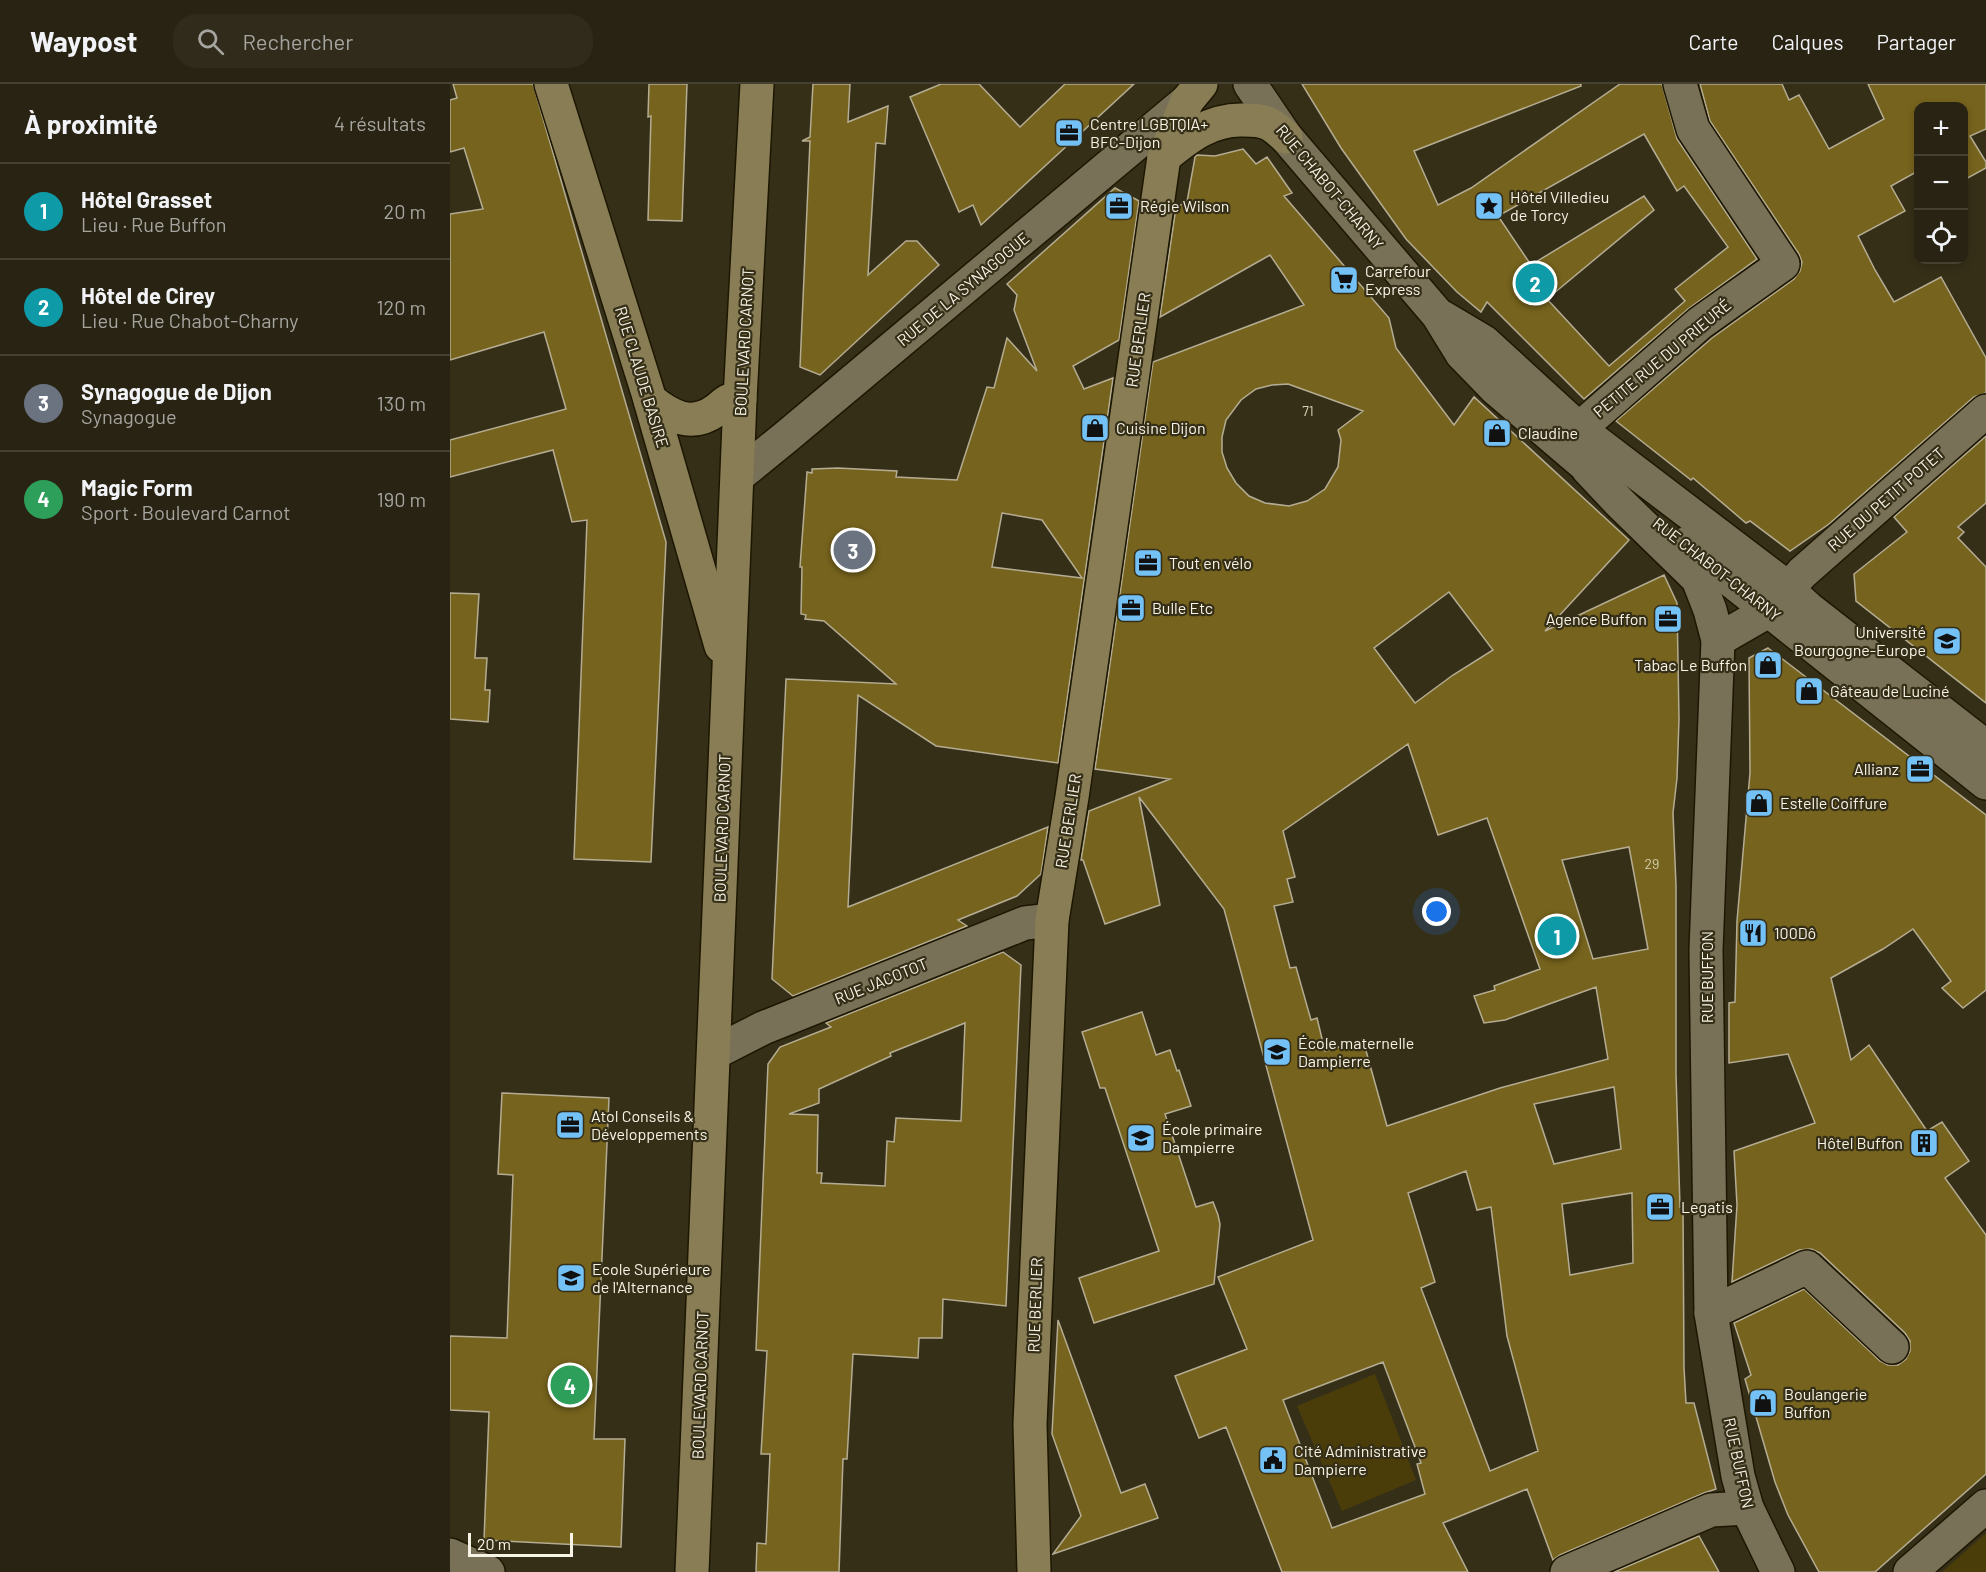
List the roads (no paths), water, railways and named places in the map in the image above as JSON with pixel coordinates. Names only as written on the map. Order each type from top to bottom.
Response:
[{"type":"main road","name":"RUE CLAUDE BASIRE","points":[[551,84],[650,400],[729,671]]},
{"type":"main road","name":"BOULEVARD CARNOT","points":[[692,1572],[740,399],[757,84]]},
{"type":"main road","name":"RUE BERLIER","points":[[1034,1572],[1030,1424],[1052,920],[1072,797],[1164,157],[1194,92]]},
{"type":"main road","points":[[1164,157],[1188,137],[1207,127],[1229,120],[1254,120],[1269,124],[1286,137]]},
{"type":"main road","points":[[650,400],[666,413],[683,419],[699,418],[713,412],[729,399],[740,399]]},
{"type":"street","name":"RUE CHABOT-CHARNY","points":[[1250,84],[1286,137],[1438,315],[1462,354],[1497,389],[1588,469],[1613,472],[1638,486],[1708,544],[1760,581],[1779,599],[1812,646],[1986,783]]},
{"type":"street","name":"PETITE RUE DU PRIEURÉ","points":[[1584,421],[1700,323],[1783,264],[1694,129],[1678,84]]},
{"type":"street","name":"RUE DE LA SYNAGOGUE","points":[[738,476],[1194,92]]},
{"type":"street","name":"RUE CHABOT-CHARNY","points":[[1438,315],[1484,342],[1584,421],[1779,599],[1809,609],[1986,747]]},
{"type":"street","name":"RUE DU PETIT POTET","points":[[1779,599],[1802,573],[1986,411]]},
{"type":"street","name":"RUE BUFFON","points":[[1588,469],[1698,579],[1718,640],[1706,950],[1712,1313],[1738,1476],[1747,1508],[1778,1572]]},
{"type":"street","points":[[1718,640],[1779,599]]},
{"type":"street","name":"RUE JACOTOT","points":[[714,1053],[764,1028],[1025,922],[1052,920]]},
{"type":"street","points":[[1712,1313],[1807,1267],[1892,1347]]},
{"type":"street","points":[[1910,1572],[1986,1506]]},
{"type":"street","points":[[1567,1572],[1711,1510],[1747,1508]]},
{"type":"street","points":[[450,1555],[488,1572]]},
{"type":"place","name":"Centre LGBTQIA+ BFC-Dijon","points":[[1069,133]]},
{"type":"place","name":"Régie Wilson","points":[[1119,206]]},
{"type":"place","name":"Hôtel Villedieu de Torcy","points":[[1489,206]]},
{"type":"place","name":"Carrefour Express","points":[[1344,280]]},
{"type":"place","name":"Hôtel de Cirey","points":[[1535,283]]},
{"type":"place","name":"Cuisine Dijon","points":[[1095,428]]},
{"type":"place","name":"Claudine","points":[[1497,433]]},
{"type":"place","name":"Synagogue de Dijon","points":[[853,550]]},
{"type":"place","name":"Tout en vélo","points":[[1148,563]]},
{"type":"place","name":"Bulle Etc","points":[[1131,608]]},
{"type":"place","name":"Agence Buffon","points":[[1668,619]]},
{"type":"place","name":"Université Bourgogne-Europe","points":[[1947,641]]},
{"type":"place","name":"Tabac Le Buffon","points":[[1768,665]]},
{"type":"place","name":"Gâteau de Luciné","points":[[1809,691]]},
{"type":"place","name":"Allianz","points":[[1920,769]]},
{"type":"place","name":"Estelle Coiffure","points":[[1759,803]]},
{"type":"place","name":"100Dô","points":[[1753,933]]},
{"type":"place","name":"Hôtel Grasset","points":[[1557,936]]},
{"type":"place","name":"École maternelle Dampierre","points":[[1277,1052]]},
{"type":"place","name":"Atol Conseils & Développements","points":[[570,1125]]},
{"type":"place","name":"École primaire Dampierre","points":[[1141,1138]]},
{"type":"place","name":"Hôtel Buffon","points":[[1924,1143]]},
{"type":"place","name":"Legatis","points":[[1660,1207]]},
{"type":"place","name":"Ecole Supérieure de l'Alternance","points":[[571,1278]]},
{"type":"place","name":"Magic Form","points":[[570,1385]]},
{"type":"place","name":"Boulangerie Buffon","points":[[1763,1403]]},
{"type":"place","name":"Cité Administrative Dampierre","points":[[1273,1460]]}]
